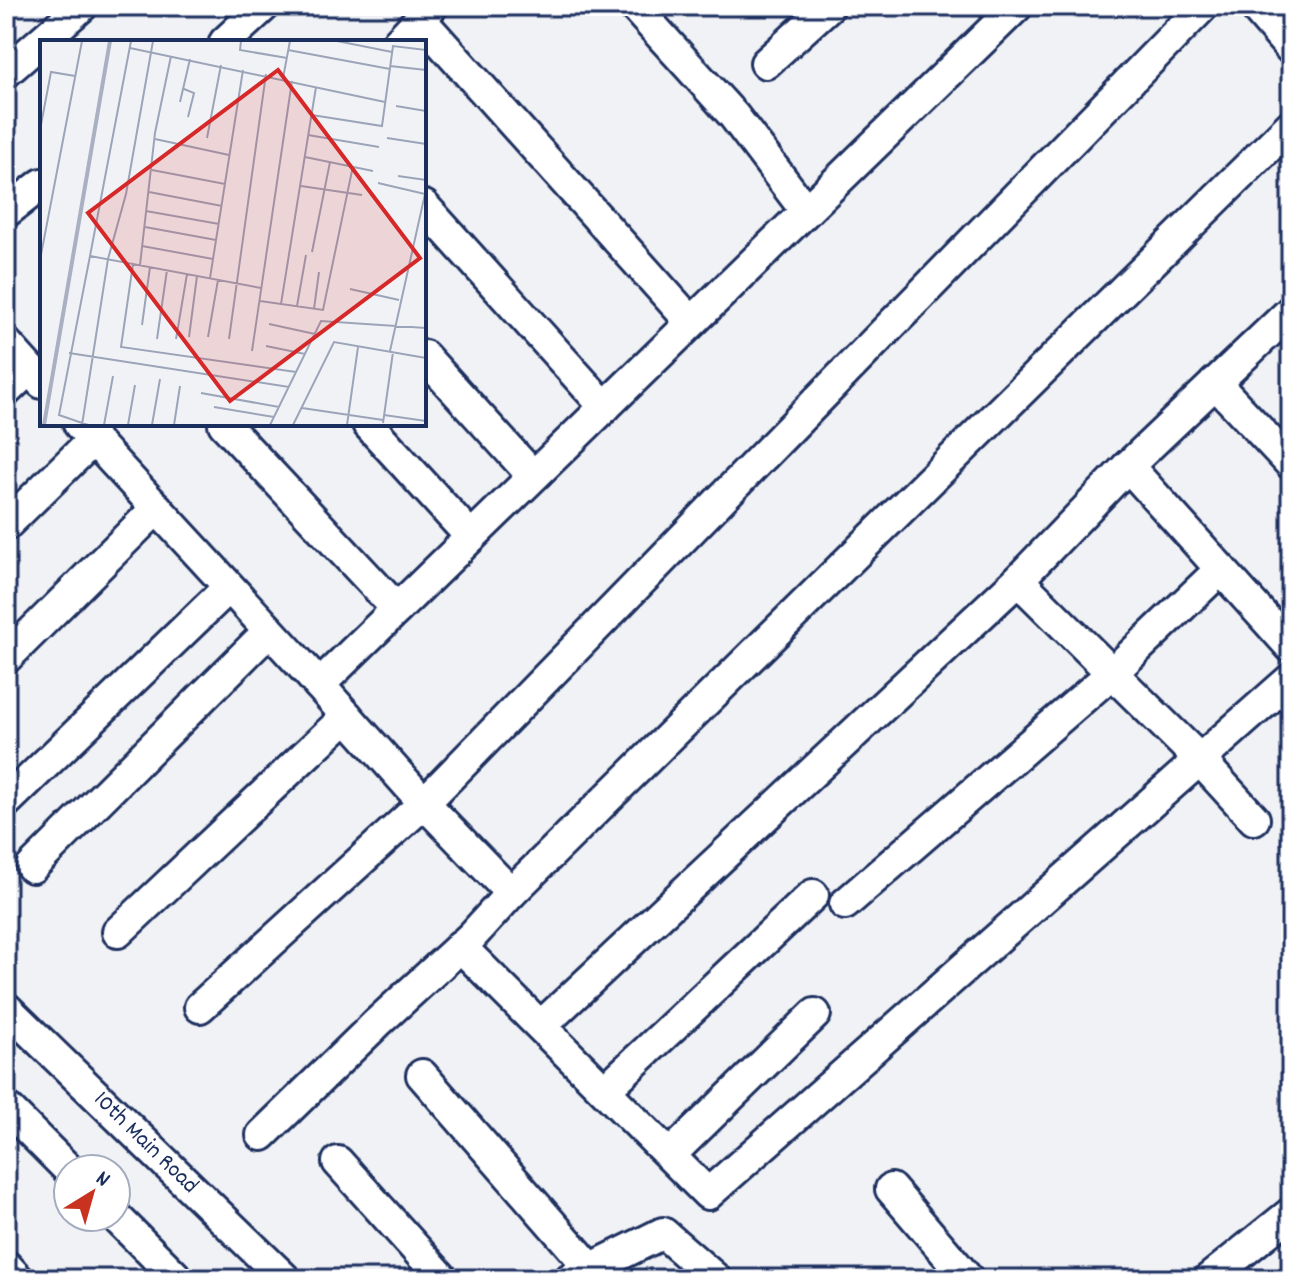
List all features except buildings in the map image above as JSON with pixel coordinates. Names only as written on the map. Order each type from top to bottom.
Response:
[{"type":"street","points":[[43,40],[82,6]]},
{"type":"street","points":[[227,40],[264,6]]},
{"type":"street","points":[[634,6],[734,116],[806,211]]},
{"type":"street","points":[[766,63],[829,6]]},
{"type":"street","points":[[319,685],[1017,6]]},
{"type":"street","points":[[200,1007],[424,803],[1203,6]]},
{"type":"street","points":[[1254,6],[1291,49]]},
{"type":"street","points":[[400,40],[426,12],[691,322]]},
{"type":"street","points":[[6,72],[40,42]]},
{"type":"street","points":[[262,1135],[460,946],[1291,125]]},
{"type":"street","points":[[6,212],[40,186]]},
{"type":"street","points":[[426,208],[605,407]]},
{"type":"street","points":[[541,1026],[1018,580],[1128,466],[1291,311]]},
{"type":"street","points":[[6,343],[36,376],[6,391]]},
{"type":"street","points":[[426,358],[533,476]]},
{"type":"street","points":[[1215,383],[1291,464]]},
{"type":"street","points":[[226,426],[397,609]]},
{"type":"street","points":[[370,426],[471,537]]},
{"type":"street","points":[[6,525],[86,432],[424,803],[511,893]]},
{"type":"street","points":[[1128,466],[1291,647]]},
{"type":"street","points":[[6,658],[157,508]]},
{"type":"street","points":[[845,904],[1112,673],[1221,569]]},
{"type":"street","points":[[1018,580],[1200,760],[1254,819]]},
{"type":"street","points":[[6,802],[229,587]]},
{"type":"street","points":[[32,867],[269,631]]},
{"type":"street","points":[[460,946],[708,1194],[1291,679]]},
{"type":"street","points":[[118,932],[347,716]]},
{"type":"street","points":[[605,1090],[813,895]]},
{"type":"street","name":"10th Main Road","points":[[6,1008],[285,1279]]},
{"type":"street","points":[[670,1155],[815,1014]]},
{"type":"street","points":[[422,1075],[580,1274],[663,1233],[716,1279]]},
{"type":"street","points":[[6,1107],[52,1153]]},
{"type":"street","points":[[338,1162],[443,1279]]},
{"type":"street","points":[[891,1189],[968,1279]]},
{"type":"street","points":[[1209,1279],[1291,1213]]},
{"type":"street","points":[[132,1233],[178,1279]]},
{"type":"street","points":[[6,1266],[18,1279]]}]
